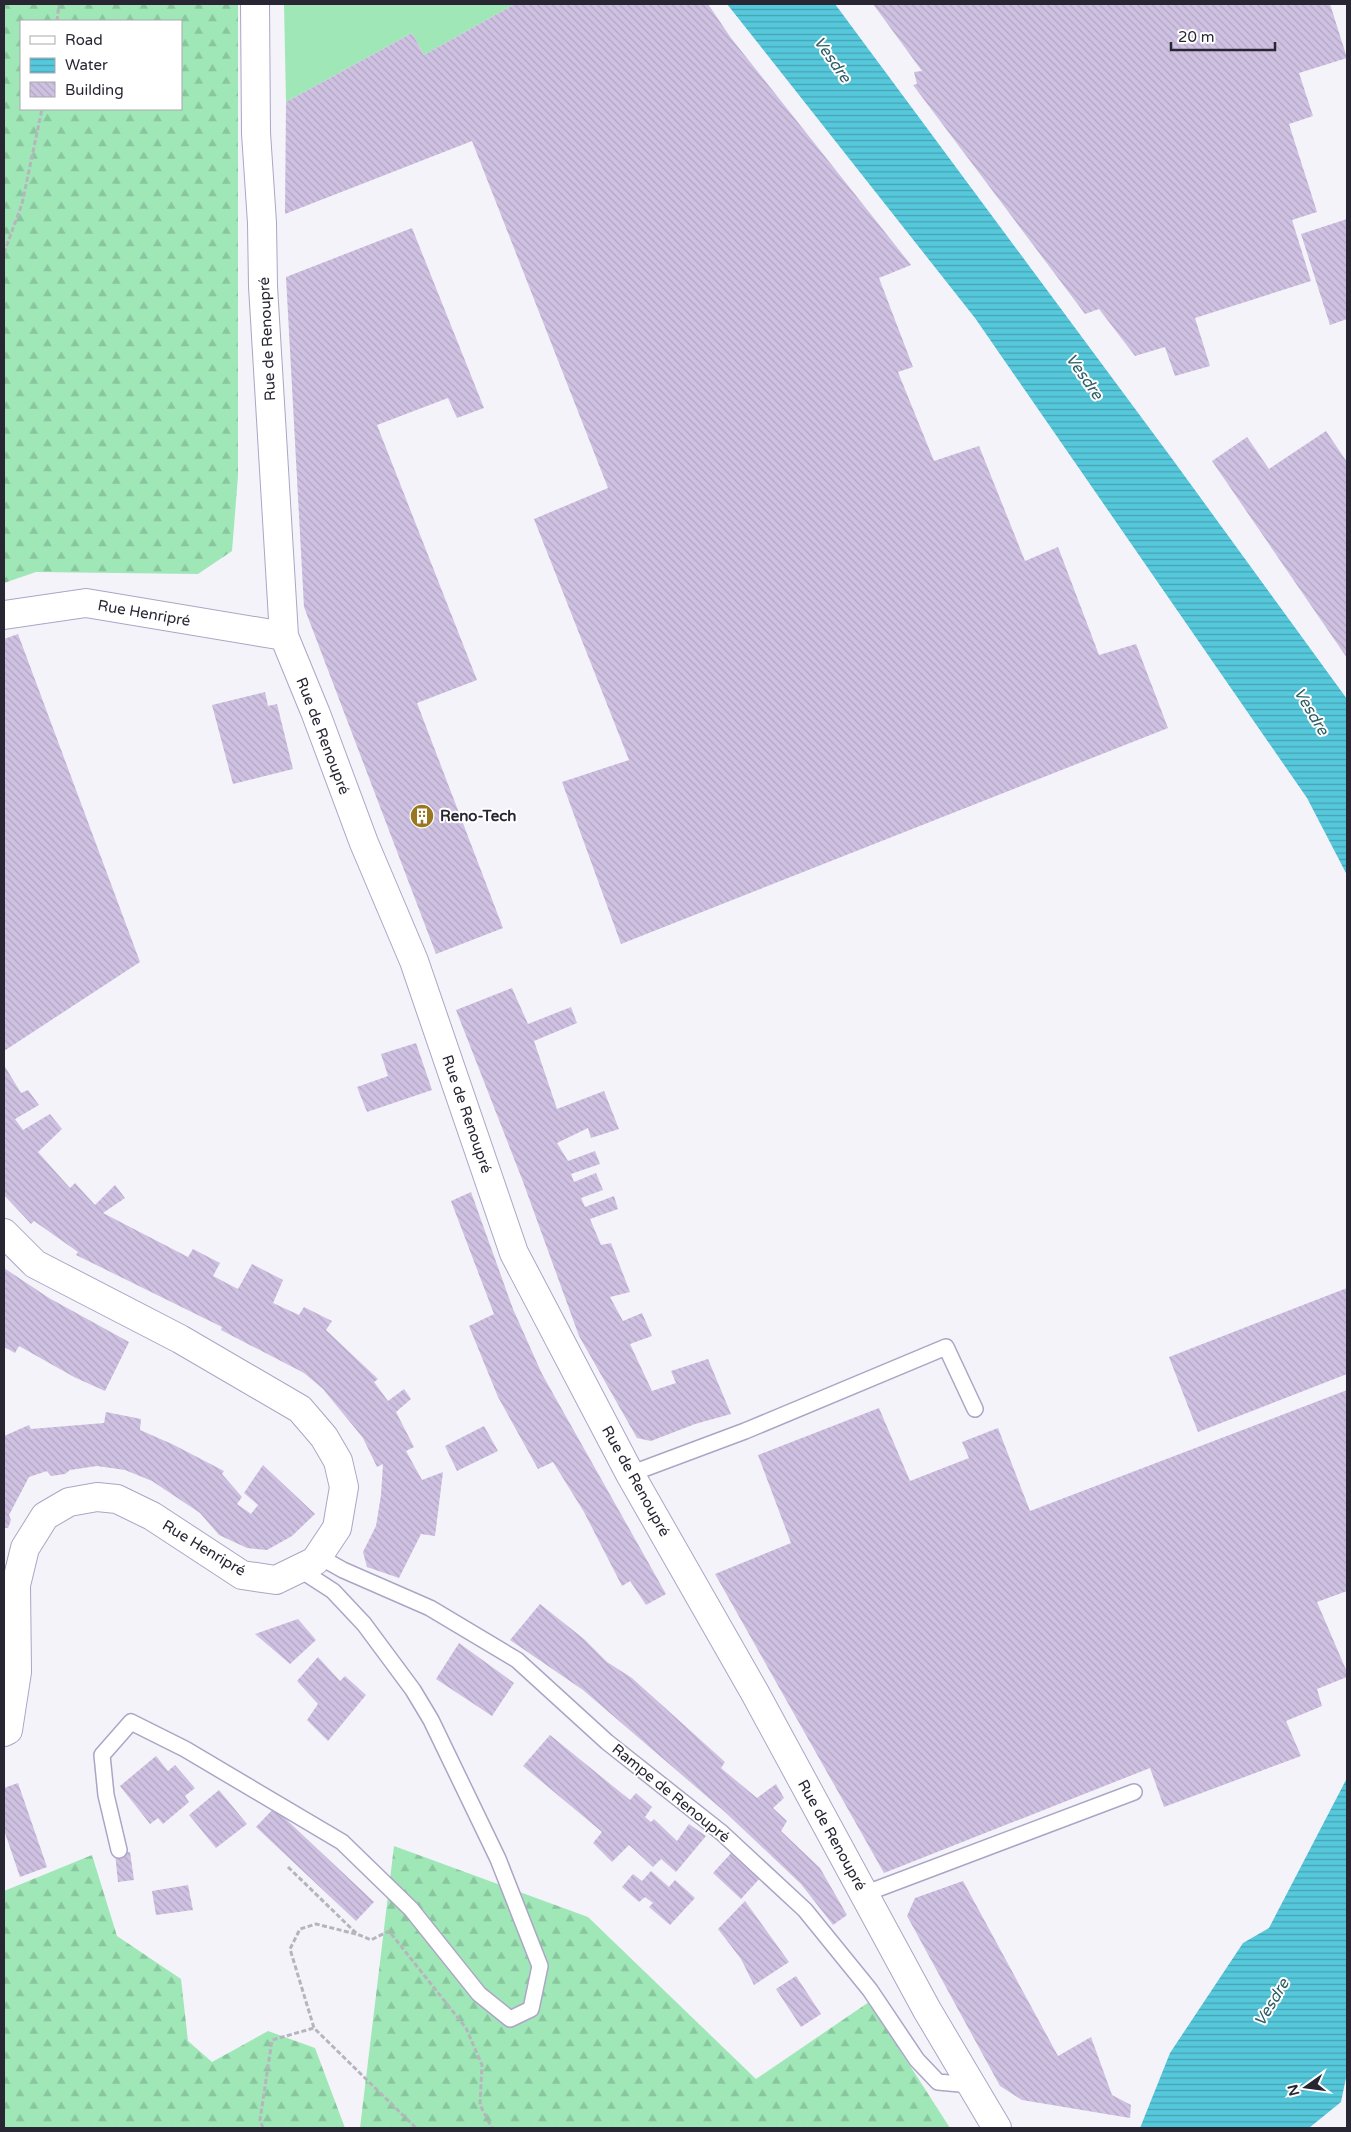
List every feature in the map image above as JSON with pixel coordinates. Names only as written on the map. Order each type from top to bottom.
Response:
[{"type":"street","name":"Rue de Renoupré","points":[[255,4],[256,133],[262,223],[263,286],[284,636],[316,714],[364,843],[417,969],[514,1253],[630,1474],[755,1693],[927,2010],[996,2128]]},
{"type":"street","name":"Rue Henripré","points":[[4,615],[86,603],[284,636]]},
{"type":"street","points":[[4,1233],[35,1264],[180,1339],[300,1409],[324,1437],[338,1461],[344,1487],[337,1528],[309,1562]]},
{"type":"street","name":"Rue Henripré","points":[[4,1732],[8,1730],[17,1672],[16,1585],[25,1548],[44,1516],[69,1502],[97,1497],[117,1499],[152,1516],[242,1575],[276,1580],[309,1562]]},
{"type":"lane","points":[[630,1474],[745,1431],[946,1347],[975,1408]]},
{"type":"lane","points":[[119,1850],[106,1795],[102,1754],[131,1722],[185,1749],[342,1842],[411,1909],[479,1994],[510,2019],[532,2008],[540,1966],[498,1859],[431,1720],[413,1690],[364,1624],[309,1562]]},
{"type":"lane","name":"Rampe de Renoupré","points":[[309,1562],[343,1570],[430,1608],[517,1660],[607,1742],[722,1833],[805,1910],[870,1990],[917,2060],[938,2082],[971,2086]]},
{"type":"lane","points":[[864,1894],[1134,1792]]},
{"type":"path","points":[[57,20],[59,4]]},
{"type":"path","points":[[4,253],[22,204],[42,110]]},
{"type":"path","points":[[288,1867],[357,1934]]},
{"type":"path","points":[[416,2128],[314,2028],[290,1949],[300,1929],[316,1924],[357,1934],[371,1940],[389,1931],[466,2028],[482,2065],[480,2105],[492,2128]]},
{"type":"path","points":[[263,2128],[260,2120],[272,2040],[314,2028]]},
{"type":"green space","points":[[4,4],[238,4],[238,476],[232,551],[198,574],[36,572],[4,583]]},
{"type":"green space","points":[[284,4],[515,4],[424,55],[412,33],[286,102]]},
{"type":"green space","points":[[394,1846],[588,1917],[756,2079],[869,2002],[950,2128],[360,2128]]},
{"type":"green space","points":[[92,1855],[117,1936],[181,1979],[188,2041],[212,2062],[268,2031],[315,2048],[345,2128],[4,2128],[4,1891]]},
{"type":"water","name":"Vesdre","points":[[727,4],[835,4],[1173,460],[1347,699],[1347,875],[1307,798],[975,318]]},
{"type":"water","name":"Vesdre","points":[[1347,1778],[1347,2073],[1341,2102],[1309,2128],[1140,2128],[1170,2053],[1243,1943],[1269,1928]]},
{"type":"building","points":[[515,4],[708,4],[731,38],[911,265],[879,278],[913,367],[898,372],[934,461],[979,446],[1025,561],[1058,547],[1099,655],[1136,644],[1168,728],[621,944],[562,782],[629,760],[534,519],[608,488],[472,141],[285,214],[286,102],[412,33],[424,55]]},
{"type":"building","points":[[873,4],[1330,4],[1347,58],[1299,73],[1313,116],[1289,124],[1317,212],[1292,220],[1311,281],[1195,318],[1210,366],[1175,376],[1165,347],[1135,356],[1099,309],[1085,314],[913,85],[917,84],[914,72],[922,71]]},
{"type":"building","points":[[1347,219],[1347,319],[1330,325],[1301,234]]},
{"type":"building","points":[[412,228],[484,408],[457,418],[448,398],[377,425],[477,680],[417,703],[503,928],[436,954],[304,607],[286,277]]},
{"type":"building","points":[[1326,431],[1347,462],[1347,658],[1212,461],[1247,437],[1269,469]]},
{"type":"building","points":[[18,634],[140,962],[4,1051],[4,639]]},
{"type":"building","points":[[265,692],[268,706],[277,704],[293,769],[233,784],[212,705]]},
{"type":"building","points":[[512,988],[528,1024],[571,1007],[577,1023],[534,1041],[557,1109],[604,1091],[619,1129],[591,1138],[588,1128],[557,1143],[568,1161],[595,1151],[600,1164],[571,1174],[574,1182],[596,1173],[603,1190],[581,1198],[585,1207],[614,1196],[618,1209],[590,1219],[601,1245],[611,1243],[630,1292],[610,1297],[623,1321],[642,1313],[652,1336],[630,1344],[652,1391],[676,1383],[671,1371],[708,1359],[731,1414],[695,1424],[651,1441],[637,1438],[579,1336],[522,1179],[456,1010]]},
{"type":"building","points":[[416,1043],[432,1090],[367,1112],[357,1087],[388,1076],[381,1054]]},
{"type":"building","points":[[4,1065],[21,1093],[28,1090],[39,1105],[15,1119],[23,1130],[50,1114],[62,1129],[38,1152],[70,1188],[75,1183],[95,1205],[115,1185],[125,1198],[103,1213],[188,1257],[193,1249],[220,1263],[213,1276],[238,1289],[252,1264],[283,1280],[273,1303],[299,1315],[304,1307],[332,1321],[326,1330],[378,1379],[374,1382],[388,1401],[404,1389],[411,1399],[396,1412],[414,1447],[406,1451],[422,1480],[443,1472],[435,1536],[421,1534],[399,1578],[367,1567],[363,1552],[376,1526],[383,1464],[377,1467],[363,1438],[323,1389],[304,1373],[221,1330],[222,1327],[76,1255],[78,1252],[34,1221],[31,1224],[4,1195]]},
{"type":"building","points":[[471,1192],[513,1309],[542,1374],[666,1594],[646,1605],[630,1581],[622,1586],[584,1512],[553,1462],[538,1469],[498,1397],[469,1326],[494,1314],[451,1201]]},
{"type":"building","points":[[4,1268],[49,1298],[129,1342],[105,1391],[74,1377],[19,1346],[15,1353],[4,1347]]},
{"type":"building","points":[[1347,1288],[1347,1374],[1198,1432],[1169,1357]]},
{"type":"building","points":[[1347,1390],[1347,1591],[1317,1602],[1347,1672],[1347,1677],[1317,1689],[1322,1706],[1286,1721],[1301,1756],[1164,1807],[1150,1768],[884,1873],[715,1574],[791,1543],[758,1455],[879,1408],[910,1481],[969,1458],[962,1442],[998,1428],[1030,1511]]},
{"type":"building","points":[[106,1412],[141,1419],[140,1430],[224,1471],[222,1474],[242,1497],[237,1504],[251,1514],[258,1505],[244,1493],[263,1465],[315,1514],[292,1536],[267,1550],[247,1548],[219,1535],[200,1513],[152,1481],[125,1470],[97,1466],[70,1470],[65,1474],[51,1476],[47,1471],[29,1477],[9,1515],[11,1520],[8,1528],[4,1528],[4,1436],[29,1425],[31,1429],[104,1423]]},
{"type":"building","points":[[484,1426],[498,1451],[457,1471],[445,1446]]},
{"type":"building","points":[[540,1604],[584,1639],[607,1662],[632,1678],[725,1762],[721,1768],[757,1798],[776,1784],[784,1798],[773,1808],[787,1821],[781,1831],[820,1868],[847,1915],[833,1925],[801,1884],[725,1812],[583,1690],[510,1640]]},
{"type":"building","points":[[298,1619],[316,1640],[290,1664],[255,1634]]},
{"type":"building","points":[[459,1643],[514,1683],[492,1716],[436,1679]]},
{"type":"building","points":[[318,1657],[340,1681],[345,1676],[366,1695],[328,1741],[307,1720],[318,1704],[297,1681]]},
{"type":"building","points":[[550,1735],[630,1800],[636,1793],[652,1807],[645,1817],[651,1822],[654,1819],[677,1841],[689,1824],[706,1836],[676,1872],[661,1859],[653,1867],[629,1845],[612,1862],[593,1843],[602,1832],[523,1766]]},
{"type":"building","points":[[156,1756],[168,1771],[175,1765],[195,1788],[185,1796],[189,1802],[163,1824],[158,1818],[150,1824],[120,1786]]},
{"type":"building","points":[[18,1783],[47,1867],[20,1877],[4,1830],[4,1788]]},
{"type":"building","points":[[219,1790],[247,1824],[216,1848],[189,1815]]},
{"type":"building","points":[[274,1808],[374,1902],[356,1921],[256,1827]]},
{"type":"building","points":[[733,1851],[761,1877],[741,1899],[713,1873]]},
{"type":"building","points":[[130,1852],[134,1880],[118,1882],[115,1853]]},
{"type":"building","points":[[651,1871],[669,1887],[675,1880],[695,1898],[670,1925],[649,1907],[653,1903],[645,1897],[639,1902],[622,1887],[633,1874],[642,1881]]},
{"type":"building","points":[[963,1881],[1058,2056],[1091,2037],[1112,2095],[1131,2105],[1130,2118],[1022,2100],[1000,2086],[907,1916],[915,1898]]},
{"type":"building","points":[[188,1885],[193,1910],[156,1915],[152,1891]]},
{"type":"building","points":[[745,1901],[789,1962],[754,1985],[741,1959],[718,1929]]},
{"type":"building","points":[[796,1976],[821,2014],[801,2027],[776,1989]]},
{"type":"place","name":"Reno-Tech","points":[[422,816]]}]
